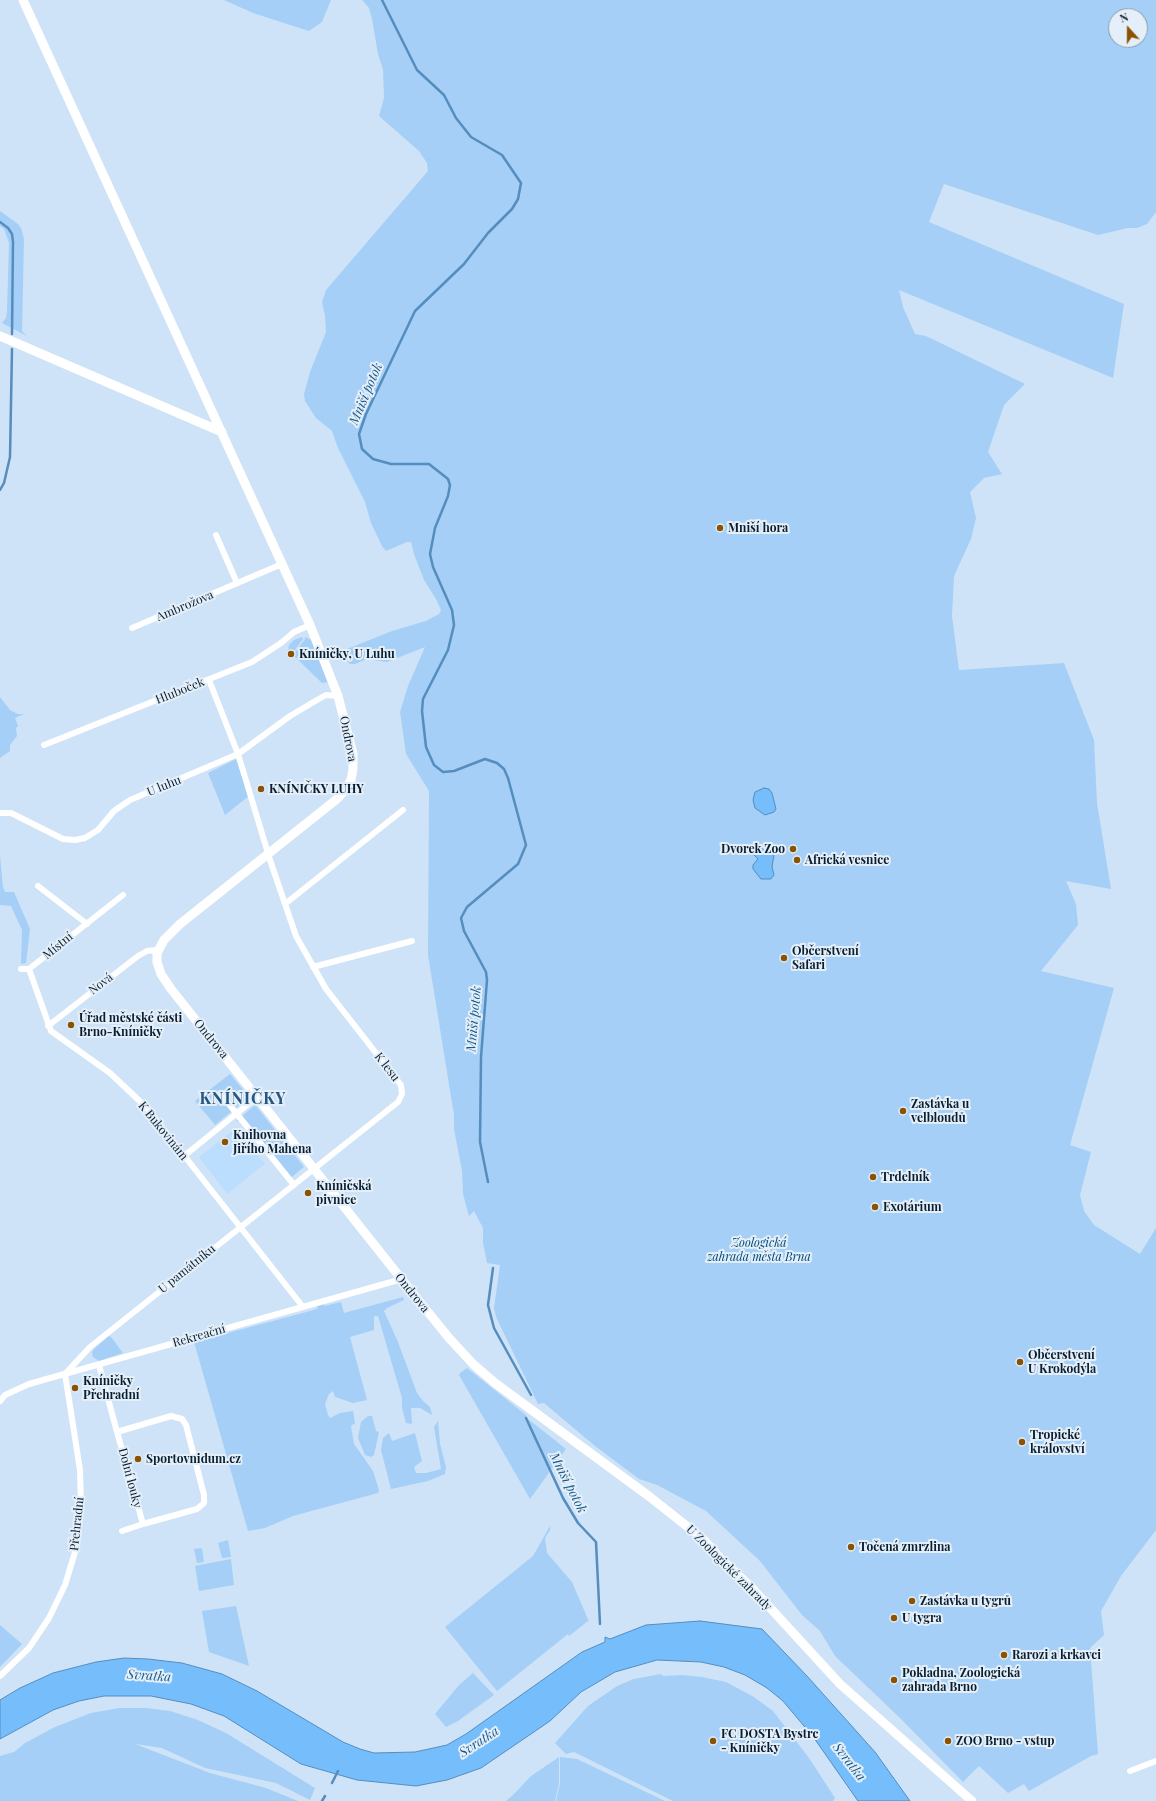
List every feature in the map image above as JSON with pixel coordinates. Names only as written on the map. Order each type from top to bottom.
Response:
[{"type":"street","name":"Ondrova","points":[[23,0],[310,625],[338,696],[353,751],[354,766],[351,780],[343,793],[331,805],[180,924],[164,940],[157,950],[157,962],[166,981],[314,1169],[467,1358]]},
{"type":"street","points":[[0,336],[222,432]]},
{"type":"street","points":[[216,535],[237,583]]},
{"type":"street","name":"Ambrožova","points":[[132,628],[282,564]]},
{"type":"street","name":"Hluboček","points":[[44,745],[252,662],[281,643],[294,632],[310,625]]},
{"type":"street","name":"K lesu","points":[[209,680],[238,754],[268,854],[296,936],[326,989],[401,1085],[402,1094],[398,1102],[314,1169]]},
{"type":"street","name":"U luhu","points":[[0,813],[11,812],[63,839],[75,840],[85,838],[98,830],[114,811],[130,800],[238,754],[290,716],[326,695],[338,696]]},
{"type":"street","points":[[285,904],[404,810]]},
{"type":"street","name":"Místní","points":[[38,886],[86,924]]},
{"type":"street","name":"Místní","points":[[29,969],[124,895]]},
{"type":"street","points":[[313,967],[412,941]]},
{"type":"street","name":"Nová","points":[[48,1026],[138,956],[147,951],[157,950]]},
{"type":"street","points":[[21,969],[29,969]]},
{"type":"street","name":"K Bukovinám","points":[[29,969],[51,1031],[110,1073],[146,1108],[303,1307]]},
{"type":"street","points":[[184,1156],[257,1097]]},
{"type":"street","points":[[224,1098],[294,1185]]},
{"type":"street","name":"U památníku","points":[[65,1374],[90,1347],[314,1169]]},
{"type":"street","name":"Rekreační","points":[[0,1400],[30,1384],[402,1279]]},
{"type":"street","name":"U Zoologické zahrady","points":[[467,1358],[495,1383],[650,1497],[703,1539],[721,1559],[751,1587],[840,1684],[972,1801]]},
{"type":"street","name":"Dolní louky","points":[[99,1365],[143,1524]]},
{"type":"street","name":"Přehradní","points":[[0,1676],[29,1648],[49,1618],[64,1585],[76,1549],[81,1508],[80,1470],[65,1374]]},
{"type":"street","name":"Dolní louky","points":[[117,1432],[171,1416],[182,1419],[186,1425],[204,1495],[204,1503],[197,1509],[122,1531]]},
{"type":"street","points":[[1130,1771],[1156,1761]]},
{"type":"shaded area","points":[[236,1128],[265,1164],[227,1194],[199,1157]]},
{"type":"green space","points":[[224,0],[331,0],[322,22],[309,31],[253,13]]},
{"type":"green space","name":"Zoologická zahrada města Brna","points":[[362,0],[1156,0],[1156,212],[1147,224],[1137,228],[1128,228],[1098,235],[944,184],[929,222],[1124,304],[1113,378],[899,290],[903,307],[915,334],[926,336],[1025,384],[1004,405],[988,452],[1002,474],[984,478],[970,492],[976,518],[971,539],[954,576],[952,616],[959,670],[1064,663],[1094,740],[1097,803],[1111,889],[1066,881],[1076,904],[1078,925],[1041,971],[1114,988],[1070,1145],[1091,1152],[1080,1195],[1084,1211],[1094,1225],[1140,1254],[1156,1228],[1156,1530],[1121,1576],[1101,1611],[1104,1635],[1090,1648],[1098,1754],[1091,1756],[1029,1791],[1024,1784],[1008,1793],[979,1766],[963,1782],[899,1717],[835,1656],[820,1631],[802,1615],[760,1561],[706,1511],[657,1485],[639,1479],[595,1446],[544,1403],[538,1404],[496,1317],[494,1308],[500,1265],[487,1263],[483,1243],[483,1228],[474,1211],[469,1216],[463,1194],[462,1171],[454,1129],[454,1115],[428,955],[429,791],[406,754],[400,712],[408,686],[425,647],[387,662],[367,659],[355,664],[350,664],[346,660],[345,656],[347,649],[392,631],[426,621],[439,614],[441,610],[424,580],[411,542],[407,542],[386,551],[382,546],[371,523],[365,502],[338,448],[332,431],[316,418],[305,401],[304,394],[310,372],[326,332],[322,302],[326,290],[428,171],[427,163],[419,151],[379,116],[384,98],[383,70],[378,54],[369,8]]},
{"type":"green space","points":[[0,211],[18,224],[21,228],[24,239],[22,331],[27,336],[2,323],[6,318],[7,311],[9,243],[4,229],[0,226]]},
{"type":"green space","points":[[302,637],[303,639],[292,654],[288,651],[289,645],[294,640]]},
{"type":"green space","points":[[305,637],[312,640],[328,682],[322,683],[293,655]]},
{"type":"green space","points":[[0,697],[10,710],[18,714],[24,714],[15,718],[18,726],[16,728],[17,736],[10,745],[10,751],[0,758]]},
{"type":"green space","points":[[236,759],[249,796],[225,815],[208,773]]},
{"type":"green space","points":[[0,856],[3,887],[5,892],[14,892],[30,929],[26,963],[21,964],[22,930],[11,906],[0,905]]},
{"type":"green space","points":[[230,1074],[249,1097],[215,1125],[195,1101]]},
{"type":"green space","points":[[256,1106],[304,1167],[287,1181],[239,1121],[236,1121]]},
{"type":"green space","points":[[403,1297],[404,1300],[384,1311],[398,1342],[417,1393],[430,1407],[432,1415],[420,1408],[411,1408],[412,1424],[406,1423],[402,1408],[402,1398],[378,1316],[374,1316],[374,1330],[350,1337],[367,1400],[353,1403],[335,1397],[333,1391],[329,1394],[325,1404],[330,1418],[340,1413],[353,1411],[355,1423],[351,1426],[354,1444],[373,1471],[379,1490],[378,1493],[293,1516],[265,1528],[248,1531],[194,1342],[314,1310],[318,1308],[317,1305],[323,1304],[324,1306],[341,1302],[344,1313]]},
{"type":"green space","points":[[109,1336],[123,1353],[99,1361],[93,1357],[92,1352]]},
{"type":"green space","points":[[467,1368],[566,1449],[530,1499],[459,1375]]},
{"type":"green space","points":[[368,1416],[372,1416],[376,1431],[379,1432],[374,1455],[371,1457],[365,1455],[358,1438],[361,1422]]},
{"type":"green space","points":[[438,1421],[440,1444],[446,1467],[445,1474],[428,1481],[391,1489],[381,1450],[383,1438],[389,1433],[392,1441],[415,1433],[422,1461],[414,1467],[416,1473],[426,1473],[441,1469],[434,1427]]},
{"type":"green space","points":[[550,1526],[550,1530],[545,1538],[547,1553],[572,1582],[590,1624],[588,1621],[569,1636],[568,1634],[497,1691],[445,1627],[533,1556]]},
{"type":"green space","points":[[228,1540],[231,1557],[222,1558],[218,1543]]},
{"type":"green space","points":[[202,1548],[204,1562],[197,1563],[194,1549]]},
{"type":"green space","points":[[231,1559],[234,1585],[199,1591],[195,1566]]},
{"type":"green space","points":[[236,1606],[249,1666],[209,1652],[202,1611]]},
{"type":"green space","points":[[0,1625],[22,1644],[0,1667]]},
{"type":"green space","points":[[473,1673],[494,1695],[458,1721],[446,1727],[435,1714],[459,1685]]},
{"type":"green space","name":"FC DOSTA Bystrc - Kníničky","points":[[661,1674],[663,1676],[683,1675],[702,1677],[726,1682],[754,1697],[773,1711],[809,1758],[835,1798],[833,1801],[673,1801],[574,1752],[566,1754],[555,1743],[588,1706],[617,1686],[634,1679]]},
{"type":"green space","points":[[119,1708],[146,1708],[170,1711],[198,1720],[226,1733],[315,1788],[310,1800],[276,1783],[205,1768],[162,1748],[135,1744],[210,1773],[266,1788],[298,1801],[0,1801],[0,1756],[14,1752],[25,1743],[55,1727],[91,1713]]},
{"type":"green space","points":[[559,1757],[559,1783],[555,1801],[506,1801],[531,1776]]},
{"type":"green space","points":[[560,1757],[577,1759],[665,1801],[556,1801],[560,1783]]},
{"type":"water","points":[[764,788],[769,789],[772,793],[776,809],[774,812],[765,815],[755,808],[753,800],[755,792]]},
{"type":"water","points":[[760,845],[775,849],[772,867],[774,875],[771,879],[761,879],[753,869],[753,865],[758,859],[749,850]]},
{"type":"water","name":"Svratka","points":[[700,1621],[762,1629],[807,1676],[875,1752],[910,1801],[858,1801],[814,1738],[783,1701],[767,1688],[745,1675],[724,1667],[701,1662],[657,1660],[615,1672],[581,1692],[550,1721],[481,1768],[447,1780],[416,1786],[357,1780],[301,1764],[224,1716],[191,1704],[151,1696],[104,1696],[79,1701],[53,1710],[0,1739],[0,1700],[20,1688],[53,1673],[96,1662],[124,1658],[182,1663],[222,1674],[257,1691],[343,1742],[360,1749],[374,1753],[415,1752],[447,1745],[466,1734],[582,1652],[605,1642],[605,1637],[610,1639],[646,1625]]},
{"type":"waterway","name":"Mniší potok","points":[[382,0],[417,70],[444,95],[456,118],[471,137],[502,155],[521,183],[518,199],[512,209],[488,233],[464,264],[415,311],[366,414],[359,434],[362,449],[373,459],[391,464],[429,464],[448,479],[450,485],[448,496],[435,528],[430,554],[433,567],[452,610],[454,625],[448,650],[423,699],[422,711],[426,747],[434,765],[443,772],[454,771],[485,759],[497,763],[504,769],[508,778],[526,845],[518,864],[467,907],[461,918],[464,931],[486,972],[487,980],[481,1057],[480,1142],[488,1182]]},
{"type":"waterway","points":[[0,222],[8,228],[12,234],[13,242],[12,334]]},
{"type":"waterway","points":[[0,490],[4,483],[10,457],[12,349]]},
{"type":"waterway","name":"Mniší potok","points":[[493,1268],[488,1305],[494,1328],[531,1395]]},
{"type":"waterway","name":"Mniší potok","points":[[526,1418],[563,1498],[578,1523],[596,1542],[600,1624]]},
{"type":"waterway","points":[[332,1783],[338,1771]]},
{"type":"waterway","points":[[322,1801],[325,1796]]},
{"type":"place","name":"Mniší hora","points":[[720,528]]},
{"type":"place","name":"Kníničky, U Luhu","points":[[291,654]]},
{"type":"place","name":"KNÍNIČKY LUHY","points":[[261,789]]},
{"type":"place","name":"Dvorek Zoo","points":[[793,849]]},
{"type":"place","name":"Africká vesnice","points":[[797,860]]},
{"type":"place","name":"Občerstvení Safari","points":[[784,958]]},
{"type":"place","name":"Úřad městské části Brno-Kníničky","points":[[71,1025]]},
{"type":"place","name":"Zastávka u velbloudů","points":[[903,1111]]},
{"type":"place","name":"Knihovna Jiřího Mahena","points":[[225,1142]]},
{"type":"place","name":"Trdelník","points":[[873,1177]]},
{"type":"place","name":"Kníničská pivnice","points":[[308,1193]]},
{"type":"place","name":"Exotárium","points":[[875,1207]]},
{"type":"place","name":"Občerstvení U Krokodýla","points":[[1020,1362]]},
{"type":"place","name":"Kníničky Přehradní","points":[[75,1388]]},
{"type":"place","name":"Tropické království","points":[[1022,1442]]},
{"type":"place","name":"Sportovnidum.cz","points":[[138,1459]]},
{"type":"place","name":"Točená zmrzlina","points":[[851,1547]]},
{"type":"place","name":"Zastávka u tygrů","points":[[912,1601]]},
{"type":"place","name":"U tygra","points":[[894,1618]]},
{"type":"place","name":"Rarozi a krkavci","points":[[1004,1655]]},
{"type":"place","name":"Pokladna, Zoologická zahrada Brno","points":[[894,1680]]},
{"type":"place","name":"FC DOSTA Bystrc - Kníničky","points":[[713,1741]]},
{"type":"place","name":"ZOO Brno - vstup","points":[[948,1741]]},
{"type":"district","name":"KNÍNIČKY","points":[[243,1099]]}]
